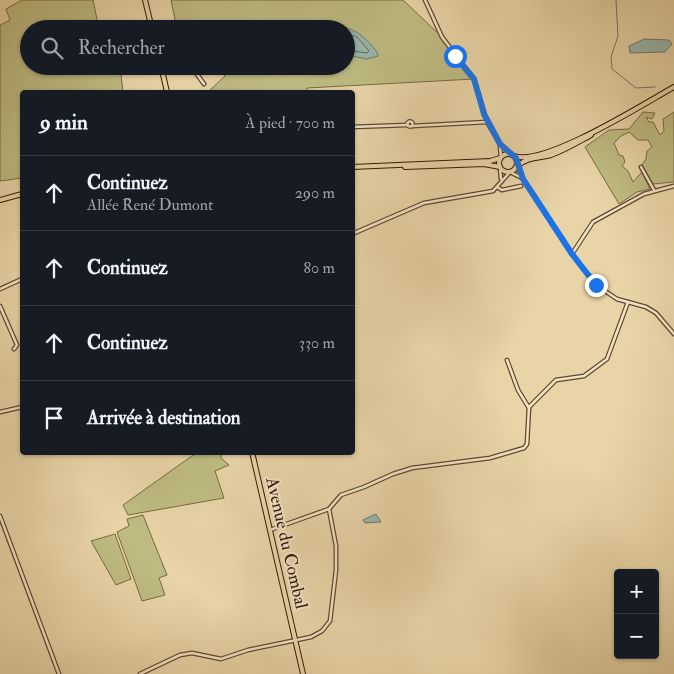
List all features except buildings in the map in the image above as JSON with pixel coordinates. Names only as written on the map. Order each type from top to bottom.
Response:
[{"type":"main road","points":[[145,0],[150,20]]},
{"type":"main road","points":[[163,75],[167,90]]},
{"type":"main road","points":[[355,168],[490,161],[512,155],[521,158],[538,155],[564,146],[674,88]]},
{"type":"main road","points":[[355,168],[477,164],[500,167],[510,172],[527,160],[551,155],[566,149],[674,88]]},
{"type":"main road","points":[[512,155],[517,166]]},
{"type":"main road","points":[[500,167],[501,158]]},
{"type":"main road","points":[[0,200],[20,195]]},
{"type":"main road","name":"Avenue du Combal","points":[[253,455],[304,674]]},
{"type":"street","points":[[425,0],[442,37],[474,79],[487,122],[500,144],[512,155]]},
{"type":"street","points":[[198,75],[204,84]]},
{"type":"street","points":[[355,127],[407,125],[411,122],[412,126],[487,122]]},
{"type":"street","points":[[500,144],[501,158]]},
{"type":"street","points":[[517,166],[523,179],[572,254],[596,285],[607,294],[646,307],[656,313],[674,334]]},
{"type":"street","points":[[500,167],[501,180]]},
{"type":"street","points":[[641,167],[654,190]]},
{"type":"street","points":[[355,233],[424,203],[487,192],[497,187],[501,180],[510,172],[523,179]]},
{"type":"street","points":[[497,187],[502,190],[521,186]]},
{"type":"street","points":[[572,254],[593,222],[654,190],[674,186]]},
{"type":"street","points":[[0,289],[20,280]]},
{"type":"street","points":[[529,408],[556,380],[584,376],[607,359],[628,302]]},
{"type":"street","points":[[0,306],[17,345],[14,348]]},
{"type":"street","points":[[270,530],[329,509],[341,495],[412,468],[490,458],[520,451],[527,444],[529,408],[518,390],[507,360]]},
{"type":"street","points":[[0,412],[20,408]]},
{"type":"street","points":[[140,674],[180,655],[192,653],[221,659],[242,651],[317,634],[330,621],[336,546],[329,509]]},
{"type":"street","points":[[0,516],[59,674]]},
{"type":"shaded area","points":[[22,0],[93,0],[97,20],[20,20],[20,75],[121,75],[123,90],[20,90],[20,178],[0,181],[0,25],[10,20],[6,9]]},
{"type":"shaded area","points":[[171,0],[403,0],[442,37],[474,79],[307,88],[307,90],[210,90],[224,75],[355,75],[355,20],[175,20]]},
{"type":"shaded area","points":[[643,112],[655,113],[652,119],[646,117],[649,122],[653,122],[660,135],[664,131],[663,119],[674,112],[674,182],[653,184],[642,165],[646,159],[647,151],[652,147],[648,140],[638,140],[629,132],[621,136],[614,143],[619,155],[623,156],[625,162],[622,166],[628,171],[633,182],[642,172],[650,189],[637,192],[619,204],[585,147],[609,130],[629,129]]},
{"type":"shaded area","points":[[193,455],[221,455],[221,458],[229,465],[215,471],[224,498],[128,515],[123,505]]},
{"type":"shaded area","points":[[143,515],[167,575],[159,578],[165,595],[142,601],[117,532],[129,526],[127,519]]},
{"type":"shaded area","points":[[115,534],[131,579],[116,585],[91,541]]},
{"type":"water","points":[[355,31],[377,52],[378,56],[367,59],[355,57]]},
{"type":"water","points":[[644,39],[669,40],[672,44],[665,52],[630,53],[629,46]]},
{"type":"water","points":[[376,514],[381,522],[365,523],[363,520]]},
{"type":"waterway","points":[[616,0],[618,36],[611,57],[612,69],[636,88],[655,87]]},
{"type":"route","points":[[455,56],[474,79],[487,122],[500,144],[516,158],[518,169],[523,179],[572,254],[596,285]]}]
